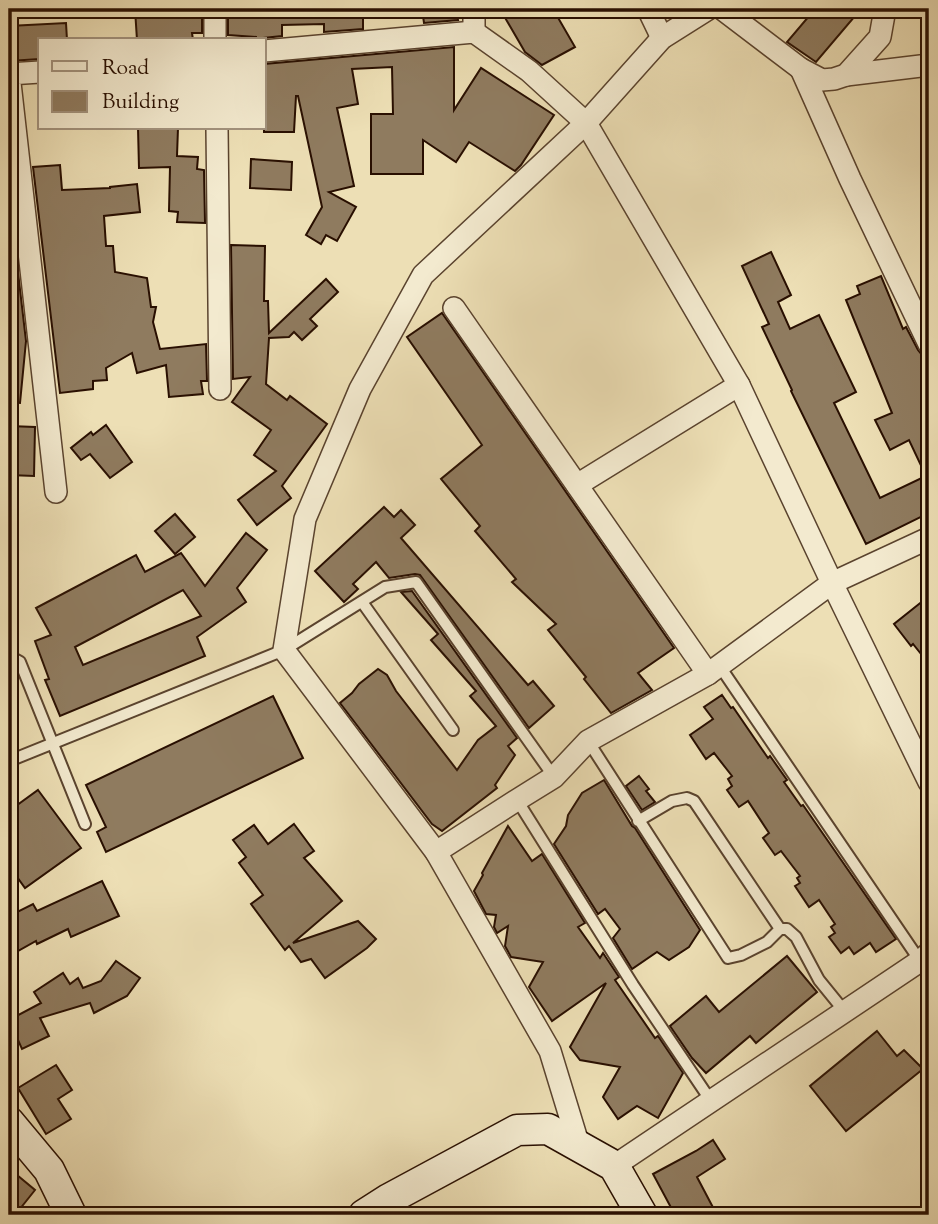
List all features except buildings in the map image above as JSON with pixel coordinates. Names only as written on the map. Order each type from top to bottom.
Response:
[{"type":"street","points":[[215,9],[215,38]]},
{"type":"street","points":[[474,9],[474,32]]},
{"type":"street","points":[[648,9],[662,38]]},
{"type":"street","points":[[579,1146],[550,1051],[436,852],[284,650],[304,519],[360,390],[423,275],[586,123],[662,38],[708,9]]},
{"type":"street","points":[[722,9],[801,69],[822,80],[929,65]]},
{"type":"street","points":[[846,75],[880,37],[885,9]]},
{"type":"street","points":[[266,51],[474,32],[529,71],[586,123],[739,385],[929,782]]},
{"type":"street","points":[[801,69],[929,344]]},
{"type":"street","points":[[38,72],[9,75],[56,492]]},
{"type":"street","points":[[217,130],[220,389]]},
{"type":"street","points":[[454,308],[577,485],[714,670]]},
{"type":"street","points":[[577,485],[739,385]]},
{"type":"street","points":[[436,852],[554,777],[588,741],[714,670],[832,583],[929,538]]},
{"type":"street","points":[[614,1166],[925,957]]},
{"type":"street","points":[[9,1122],[49,1170],[71,1215]]},
{"type":"street","points":[[364,1215],[517,1129],[548,1129],[614,1166],[642,1215]]},
{"type":"lane","points":[[9,761],[284,650],[385,587],[416,582],[554,777]]},
{"type":"lane","points":[[362,602],[453,730]]},
{"type":"lane","points":[[9,656],[20,662],[85,824]]},
{"type":"lane","points":[[714,670],[925,957]]},
{"type":"lane","points":[[588,741],[728,958],[741,955],[767,942],[780,929],[787,929],[796,937],[819,980],[845,1012]]},
{"type":"lane","points":[[638,821],[673,801],[687,798],[694,801],[780,929]]},
{"type":"lane","points":[[517,800],[711,1101]]}]
